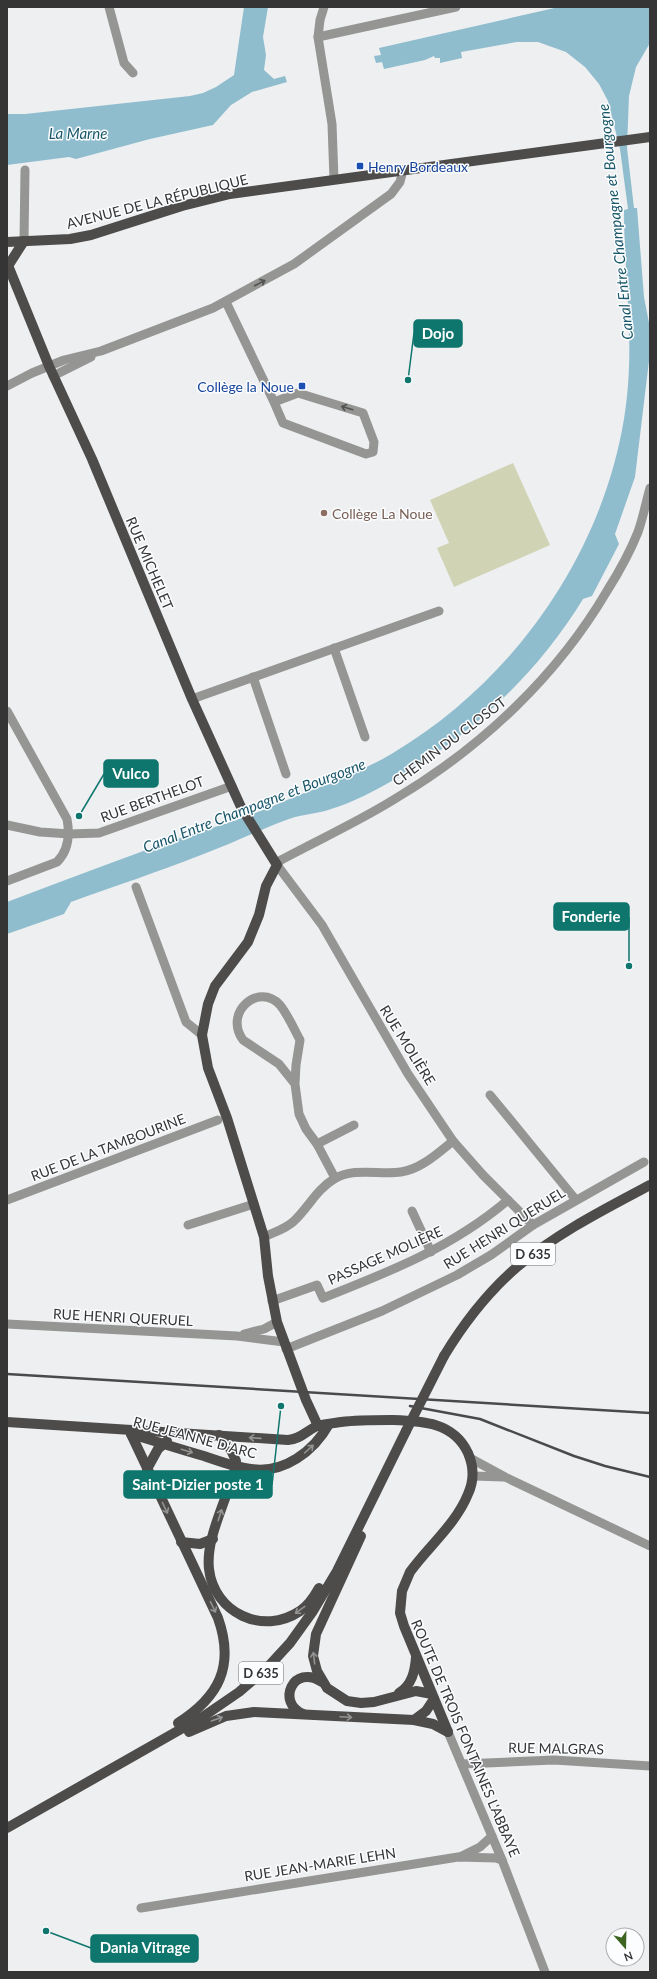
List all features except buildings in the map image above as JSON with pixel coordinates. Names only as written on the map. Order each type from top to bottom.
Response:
[{"type":"main road","name":"AVENUE DE LA RÉPUBLIQUE","points":[[7,242],[92,235],[182,206],[230,194],[650,137]]},
{"type":"main road","name":"RUE MICHELET","points":[[24,241],[8,264],[49,366],[92,459],[192,699],[241,807],[277,865]]},
{"type":"main road","points":[[277,865],[266,886],[259,915],[248,942],[215,986],[208,1004],[202,1036],[208,1068],[228,1118],[264,1237],[272,1301],[277,1322],[285,1346],[318,1426]]},
{"type":"main road","name":"D 635","points":[[7,1828],[204,1716],[239,1692],[267,1668],[290,1643],[313,1611],[337,1571],[444,1356],[469,1318],[517,1267],[555,1239],[650,1185]]},
{"type":"main road","name":"ROUTE DE TROIS FONTAINES L'ABBAYE","points":[[318,1426],[372,1420],[429,1422],[451,1432],[462,1444],[470,1458],[473,1476],[471,1486],[462,1506],[417,1563],[404,1586],[400,1602],[400,1613],[404,1626],[448,1732]]},
{"type":"main road","name":"RUE JEANNE D'ARC","points":[[7,1422],[293,1440],[304,1436],[318,1426]]},
{"type":"main road","name":"RUE JEANNE D'ARC","points":[[109,1429],[131,1434],[236,1466],[264,1469],[284,1465],[300,1456],[313,1444],[329,1424]]},
{"type":"main road","points":[[147,1469],[154,1455],[163,1444],[188,1433]]},
{"type":"main road","points":[[53,1802],[190,1716],[199,1709],[216,1688],[222,1676],[224,1662],[224,1634],[131,1434]]},
{"type":"main road","points":[[218,1435],[234,1455],[236,1466],[213,1539],[209,1558],[210,1576],[217,1594],[222,1601],[234,1612],[249,1620],[263,1622],[280,1620],[301,1611],[314,1597],[368,1508]]},
{"type":"main road","points":[[322,1682],[313,1656],[316,1634],[355,1551],[384,1478]]},
{"type":"main road","points":[[181,1542],[200,1544],[213,1539]]},
{"type":"main road","points":[[398,1694],[403,1691],[411,1680],[416,1666],[416,1657]]},
{"type":"main road","points":[[304,1715],[292,1706],[289,1694],[291,1687],[301,1677],[308,1676],[315,1677],[334,1694],[347,1701],[361,1703],[374,1702],[398,1694],[416,1691],[433,1696],[426,1711],[414,1720]]},
{"type":"main road","points":[[94,1779],[199,1727],[226,1716],[254,1712],[414,1720],[433,1724],[448,1732]]},
{"type":"street","points":[[109,7],[124,63],[133,73]]},
{"type":"street","points":[[324,7],[320,20],[318,37],[332,124],[334,179]]},
{"type":"street","points":[[318,37],[456,7]]},
{"type":"street","points":[[24,241],[25,170]]},
{"type":"street","points":[[7,386],[64,360],[102,351],[199,314],[226,302],[294,264],[391,194],[400,182],[403,170]]},
{"type":"street","points":[[226,302],[283,423],[366,454],[372,452],[375,447],[362,413],[298,393],[274,402]]},
{"type":"street","points":[[54,376],[102,351]]},
{"type":"street","name":"CHEMIN DU CLOSOT","points":[[277,865],[281,860],[357,821],[400,796],[453,759],[518,706],[575,639],[601,602],[620,569],[638,532],[650,488]]},
{"type":"street","points":[[192,699],[439,611]]},
{"type":"street","points":[[334,648],[365,737]]},
{"type":"street","points":[[253,677],[286,774]]},
{"type":"street","points":[[7,711],[67,819],[70,834],[63,856],[57,862],[7,881]]},
{"type":"street","name":"RUE BERTHELOT","points":[[7,825],[40,832],[70,834],[99,833],[232,786]]},
{"type":"street","name":"RUE MOLIÈRE","points":[[277,865],[322,925],[408,1074],[453,1141],[533,1225]]},
{"type":"street","points":[[136,887],[186,1022],[202,1036]]},
{"type":"street","points":[[295,1084],[279,1064],[243,1040],[240,1035],[237,1017],[240,1010],[252,999],[265,997],[280,1004],[300,1040],[295,1084],[299,1114],[306,1129],[317,1144],[335,1178]]},
{"type":"street","points":[[490,1094],[576,1200]]},
{"type":"street","name":"RUE DE LA TAMBOURINE","points":[[7,1200],[218,1120]]},
{"type":"street","points":[[317,1144],[354,1125]]},
{"type":"street","points":[[264,1237],[284,1228],[294,1221],[323,1188],[335,1178],[362,1172],[402,1172],[430,1159],[453,1141]]},
{"type":"street","name":"RUE HENRI QUERUEL","points":[[7,1324],[237,1336],[285,1346],[382,1311],[457,1275],[491,1255],[533,1225],[644,1162]]},
{"type":"street","name":"PASSAGE MOLIÈRE","points":[[272,1301],[317,1285],[323,1298],[431,1252],[484,1220],[508,1200]]},
{"type":"street","points":[[188,1225],[254,1204]]},
{"type":"street","points":[[412,1211],[431,1252]]},
{"type":"street","name":"RUE HENRI QUERUEL","points":[[237,1336],[264,1329],[277,1322]]},
{"type":"street","points":[[470,1458],[505,1477],[650,1546]]},
{"type":"street","points":[[473,1476],[505,1477]]},
{"type":"street","name":"ROUTE DE TROIS FONTAINES L'ABBAYE","points":[[448,1732],[502,1860],[546,1972]]},
{"type":"street","name":"RUE MALGRAS","points":[[462,1764],[554,1760],[650,1766]]},
{"type":"street","name":"RUE JEAN-MARIE LEHN","points":[[458,1857],[480,1847],[492,1836]]},
{"type":"street","name":"RUE JEAN-MARIE LEHN","points":[[141,1908],[186,1899],[458,1857],[496,1858],[502,1860]]},
{"type":"green space","points":[[513,463],[550,545],[454,587],[437,548],[449,543],[430,500]]},
{"type":"water","name":"La Marne","points":[[244,7],[268,7],[263,37],[266,55],[264,70],[274,79],[285,76],[287,82],[252,92],[231,105],[213,125],[150,139],[76,159],[69,157],[7,165],[7,114],[25,114],[190,96],[203,93],[216,87],[234,75]]},
{"type":"water","points":[[559,7],[650,7],[650,43],[636,67],[629,96],[627,148],[634,208],[637,208],[644,297],[650,328],[649,361],[635,477],[615,534],[619,544],[592,596],[583,599],[545,652],[524,677],[501,700],[452,742],[397,778],[348,803],[326,811],[289,819],[185,861],[71,902],[64,914],[7,934],[7,902],[143,851],[260,811],[329,784],[393,753],[436,724],[476,690],[513,652],[545,611],[572,566],[595,519],[612,470],[624,419],[627,392],[629,340],[624,210],[628,209],[620,149],[608,101],[599,84],[585,67],[566,52],[538,42],[517,42],[461,52],[462,58],[440,63],[440,58],[435,58],[434,56],[425,60],[384,69],[382,62],[376,63],[374,56],[381,55],[379,48]]},
{"type":"railway","points":[[7,1374],[650,1413]]},
{"type":"railway","points":[[410,1406],[480,1419],[574,1456],[605,1466],[650,1477]]},
{"type":"place","name":"Henry Bordeaux","points":[[360,166]]},
{"type":"place","name":"Dojo","points":[[408,380]]},
{"type":"place","name":"Collège la Noue","points":[[302,386]]},
{"type":"place","name":"Collège La Noue","points":[[324,513]]},
{"type":"place","name":"Vulco","points":[[79,816]]},
{"type":"place","name":"Fonderie","points":[[629,966]]},
{"type":"place","name":"Saint-Dizier poste 1","points":[[281,1406]]},
{"type":"place","name":"Dania Vitrage","points":[[46,1931]]},
{"type":"water label","name":"Canal Entre Champagne et Bourgogne","points":[[615,222]]},
{"type":"water label","name":"Canal Entre Champagne et Bourgogne","points":[[254,805]]}]
